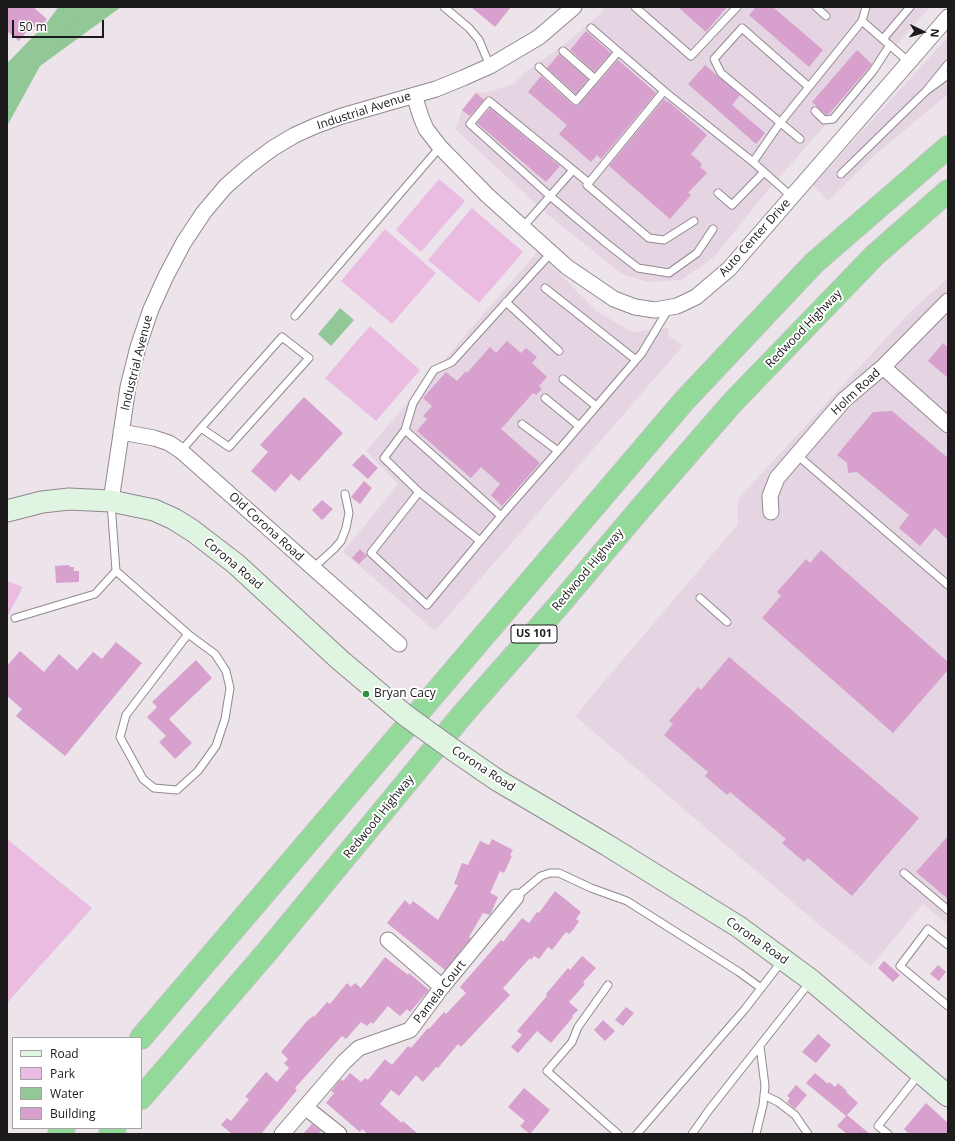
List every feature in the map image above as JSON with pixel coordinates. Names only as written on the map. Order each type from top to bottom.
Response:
[{"type":"highway","name":"US 101","points":[[142,1037],[684,401],[814,263],[948,147]]},
{"type":"highway","name":"Redwood Highway","points":[[142,1097],[266,953],[463,714],[559,605],[640,508],[732,403],[875,255],[948,191]]},
{"type":"main road","name":"Corona Road","points":[[7,511],[42,502],[63,499],[111,501],[154,510],[174,519],[193,531],[236,564],[340,660],[405,715],[497,780],[739,927],[811,980],[948,1096]]},
{"type":"street","name":"Industrial Avenue","points":[[111,501],[128,387],[138,347],[151,309],[184,242],[204,212],[226,186],[273,148],[295,135],[342,116],[436,89],[490,66],[539,37],[574,7]]},
{"type":"street","name":"Auto Center Drive","points":[[414,95],[426,129],[440,147],[487,195],[567,267],[614,299],[635,307],[655,310],[669,308],[696,297],[730,269],[948,17]]},
{"type":"street","name":"Holm Road","points":[[771,512],[770,496],[778,478],[797,455],[844,400],[883,367],[948,301]]},
{"type":"street","points":[[883,367],[948,425]]},
{"type":"street","name":"Old Corona Road","points":[[121,432],[154,438],[169,443],[181,451],[399,644]]},
{"type":"street","name":"Pamela Court","points":[[282,1134],[344,1062],[359,1048],[410,1030],[442,987],[516,897]]},
{"type":"street","points":[[388,940],[442,987]]},
{"type":"street","points":[[305,1107],[339,1134]]},
{"type":"lane","points":[[444,7],[469,28],[478,40],[490,66]]},
{"type":"lane","points":[[635,7],[691,56],[737,7]]},
{"type":"lane","points":[[816,7],[826,16]]},
{"type":"lane","points":[[753,162],[780,123],[862,21],[866,7]]},
{"type":"lane","points":[[883,39],[910,7]]},
{"type":"lane","points":[[862,21],[909,62]]},
{"type":"lane","points":[[591,28],[664,91],[753,162],[792,197]]},
{"type":"lane","points":[[800,139],[721,73],[714,59],[742,28],[809,87]]},
{"type":"lane","points":[[815,111],[824,120],[833,119],[873,71],[890,45]]},
{"type":"lane","points":[[563,51],[595,79]]},
{"type":"lane","points":[[539,68],[576,101],[618,52]]},
{"type":"lane","points":[[841,174],[926,91],[948,64]]},
{"type":"lane","points":[[926,91],[948,75]]},
{"type":"lane","points":[[664,91],[587,185],[648,238],[664,240],[694,221]]},
{"type":"lane","points":[[589,183],[489,101],[470,124],[550,196],[638,268],[669,273],[697,253],[713,229]]},
{"type":"lane","points":[[295,316],[440,147]]},
{"type":"lane","points":[[523,227],[573,170]]},
{"type":"lane","points":[[718,193],[732,205],[764,172]]},
{"type":"lane","points":[[480,541],[419,492],[384,458],[405,430],[413,403],[434,370],[452,362],[551,253]]},
{"type":"lane","points":[[545,288],[636,360]]},
{"type":"lane","points":[[506,302],[559,351]]},
{"type":"lane","points":[[419,492],[371,552],[427,605],[501,516],[558,452],[642,353],[669,308]]},
{"type":"lane","points":[[181,451],[201,428],[282,337],[309,358],[229,446],[201,428]]},
{"type":"lane","points":[[563,379],[596,406]]},
{"type":"lane","points":[[545,398],[579,426]]},
{"type":"lane","points":[[522,424],[558,452]]},
{"type":"lane","points":[[405,430],[501,516]]},
{"type":"lane","points":[[797,455],[948,585]]},
{"type":"lane","points":[[313,568],[334,550],[341,541],[346,528],[349,513],[345,494]]},
{"type":"lane","points":[[111,501],[116,571],[188,634],[215,654],[226,671],[230,688],[225,719],[216,746],[198,771],[178,790],[154,788],[143,779],[120,737],[126,715],[188,634]]},
{"type":"lane","points":[[15,618],[94,594],[116,571]]},
{"type":"lane","points":[[700,598],[727,622]]},
{"type":"lane","points":[[516,897],[540,876],[550,873],[560,873],[591,888],[627,901],[739,972],[761,988]]},
{"type":"lane","points":[[904,873],[948,910]]},
{"type":"lane","points":[[948,945],[928,929],[900,966],[948,1006]]},
{"type":"lane","points":[[637,1134],[784,959]]},
{"type":"lane","points":[[692,1134],[708,1110],[811,980]]},
{"type":"lane","points":[[608,985],[578,1027],[572,1042],[547,1072],[618,1134]]},
{"type":"lane","points":[[756,1134],[765,1086],[760,1046]]},
{"type":"lane","points":[[888,1134],[878,1126],[920,1073]]},
{"type":"lane","points":[[764,1095],[778,1102],[795,1116],[808,1134]]},
{"type":"shaded area","points":[[605,7],[930,7],[767,191],[713,258],[681,280],[649,282],[623,275],[547,214],[454,128],[458,124],[461,111],[476,92],[484,93],[514,84],[524,73],[565,44],[601,13]]},
{"type":"shaded area","points":[[948,37],[948,94],[876,154],[828,201],[813,185]]},
{"type":"shaded area","points":[[538,251],[596,311],[632,332],[668,328],[669,336],[683,346],[435,631],[343,552],[398,484],[366,451]]},
{"type":"shaded area","points":[[948,278],[948,925],[923,904],[871,966],[824,929],[575,716],[738,524],[737,514],[739,498],[912,310]]},
{"type":"green space","points":[[439,179],[465,201],[421,252],[396,230]]},
{"type":"green space","points":[[472,208],[523,252],[479,303],[428,260]]},
{"type":"green space","points":[[385,229],[436,273],[392,324],[341,281]]},
{"type":"green space","points":[[370,326],[420,370],[376,421],[325,378]]},
{"type":"green space","points":[[7,581],[23,587],[7,617]]},
{"type":"green space","points":[[7,839],[92,908],[7,1003]]},
{"type":"water","points":[[85,7],[121,7],[40,66],[7,126],[7,84],[57,25]]},
{"type":"water","points":[[340,308],[354,320],[331,346],[318,334]]},
{"type":"building","points":[[7,7],[33,7],[47,19],[39,30],[32,25],[19,41],[7,31]]},
{"type":"building","points":[[471,7],[511,7],[495,27]]},
{"type":"building","points":[[678,7],[727,7],[706,32]]},
{"type":"building","points":[[756,7],[773,7],[823,50],[809,67],[749,15]]},
{"type":"building","points":[[586,31],[611,53],[594,72],[570,50]]},
{"type":"building","points":[[857,50],[872,64],[829,114],[826,115],[812,102]]},
{"type":"building","points":[[559,54],[588,79],[576,94],[547,68]]},
{"type":"building","points":[[618,60],[656,93],[601,159],[597,155],[591,162],[559,134],[567,125],[528,92],[541,76],[573,105],[578,106]]},
{"type":"building","points":[[705,65],[740,95],[732,105],[765,133],[756,144],[688,84]]},
{"type":"building","points":[[476,93],[484,100],[470,116],[462,110]]},
{"type":"building","points":[[664,99],[707,135],[691,154],[702,164],[700,167],[707,173],[688,193],[691,195],[670,219],[609,166]]},
{"type":"building","points":[[490,108],[560,166],[546,182],[477,123]]},
{"type":"building","points":[[507,341],[521,353],[526,348],[537,357],[532,363],[547,377],[539,386],[542,389],[536,395],[533,393],[501,429],[540,463],[502,506],[491,495],[500,484],[481,467],[471,478],[417,431],[427,419],[423,416],[432,406],[423,398],[446,372],[457,381],[466,371],[467,373],[490,347],[496,353]]},
{"type":"building","points":[[943,343],[948,348],[948,378],[928,361]]},
{"type":"building","points":[[304,397],[343,433],[299,481],[291,474],[275,492],[251,471],[268,452],[260,445]]},
{"type":"building","points":[[892,411],[948,458],[948,540],[935,528],[920,546],[899,528],[909,515],[857,472],[848,473],[847,463],[837,455],[873,412]]},
{"type":"building","points":[[363,454],[378,468],[368,479],[352,465]]},
{"type":"building","points":[[364,481],[372,488],[360,504],[351,497]]},
{"type":"building","points":[[322,500],[333,509],[322,520],[312,510]]},
{"type":"building","points":[[360,549],[367,556],[359,564],[352,558]]},
{"type":"building","points":[[821,550],[948,662],[948,670],[893,733],[762,618],[781,596],[777,592],[806,559],[810,563]]},
{"type":"building","points":[[69,565],[70,567],[74,567],[74,571],[79,571],[79,582],[56,583],[55,566]]},
{"type":"building","points":[[116,642],[142,663],[65,756],[16,716],[22,709],[7,696],[7,666],[20,651],[44,672],[59,654],[77,670],[93,652],[102,659]]},
{"type":"building","points":[[729,657],[919,818],[852,896],[808,858],[804,862],[782,843],[786,839],[730,792],[727,795],[705,776],[708,772],[664,735],[673,724],[669,721],[698,687],[701,690]]},
{"type":"building","points":[[196,660],[212,678],[169,719],[192,743],[175,759],[159,742],[166,736],[147,717],[157,707],[152,702]]},
{"type":"building","points":[[948,836],[948,899],[916,872]]},
{"type":"building","points":[[492,839],[513,850],[510,855],[512,856],[504,873],[500,871],[490,893],[498,897],[490,915],[483,913],[469,937],[471,938],[445,970],[387,923],[405,900],[410,905],[413,901],[438,920],[458,885],[454,884],[462,863],[468,865],[480,841],[489,845]]},
{"type":"building","points":[[555,891],[581,912],[576,919],[579,921],[573,930],[569,934],[566,932],[552,950],[548,947],[539,959],[534,956],[531,960],[530,958],[503,988],[510,995],[461,1047],[458,1044],[438,1068],[436,1067],[423,1082],[416,1075],[399,1096],[391,1090],[380,1104],[402,1123],[403,1121],[418,1134],[368,1134],[362,1129],[360,1132],[326,1103],[334,1093],[331,1091],[341,1079],[343,1081],[350,1073],[361,1082],[365,1078],[368,1080],[385,1059],[392,1065],[408,1046],[411,1048],[444,1012],[446,1014],[466,993],[460,987],[501,940],[503,942],[522,918],[529,923],[537,912],[539,913]]},
{"type":"building","points":[[582,956],[596,968],[583,982],[585,984],[569,1002],[578,1010],[551,1043],[537,1031],[518,1053],[511,1047],[522,1035],[517,1031],[547,996],[546,994],[568,968],[570,970]]},
{"type":"building","points":[[385,957],[408,975],[409,973],[429,990],[410,1012],[407,1009],[400,1016],[388,1006],[373,1024],[371,1022],[367,1026],[361,1022],[346,1039],[342,1036],[295,1088],[297,1090],[261,1134],[232,1134],[221,1125],[227,1118],[231,1121],[249,1099],[245,1097],[266,1072],[277,1082],[289,1068],[284,1063],[288,1059],[281,1052],[307,1021],[313,1016],[314,1017],[327,1002],[330,1004],[347,983],[351,987],[355,983],[361,988]]},
{"type":"building","points":[[884,961],[900,975],[893,982],[878,968]]},
{"type":"building","points":[[938,965],[946,972],[939,981],[930,974]]},
{"type":"building","points":[[626,1007],[634,1013],[623,1026],[615,1020]]},
{"type":"building","points":[[603,1020],[615,1031],[605,1041],[594,1030]]},
{"type":"building","points":[[818,1034],[831,1045],[816,1063],[802,1052]]},
{"type":"building","points":[[815,1073],[828,1084],[829,1082],[835,1087],[838,1083],[858,1103],[847,1115],[870,1134],[847,1134],[837,1126],[846,1116],[806,1083]]},
{"type":"building","points":[[796,1085],[807,1095],[795,1109],[787,1102],[790,1098],[787,1096]]},
{"type":"building","points":[[524,1088],[550,1110],[530,1134],[520,1126],[525,1121],[508,1107]]},
{"type":"building","points":[[926,1103],[948,1123],[948,1134],[909,1134],[904,1129]]},
{"type":"building","points":[[312,1124],[321,1131],[318,1134],[303,1134]]},
{"type":"waterway","points":[[7,79],[56,29],[72,7]]},
{"type":"place","name":"Bryan Cacy","points":[[366,694]]}]
